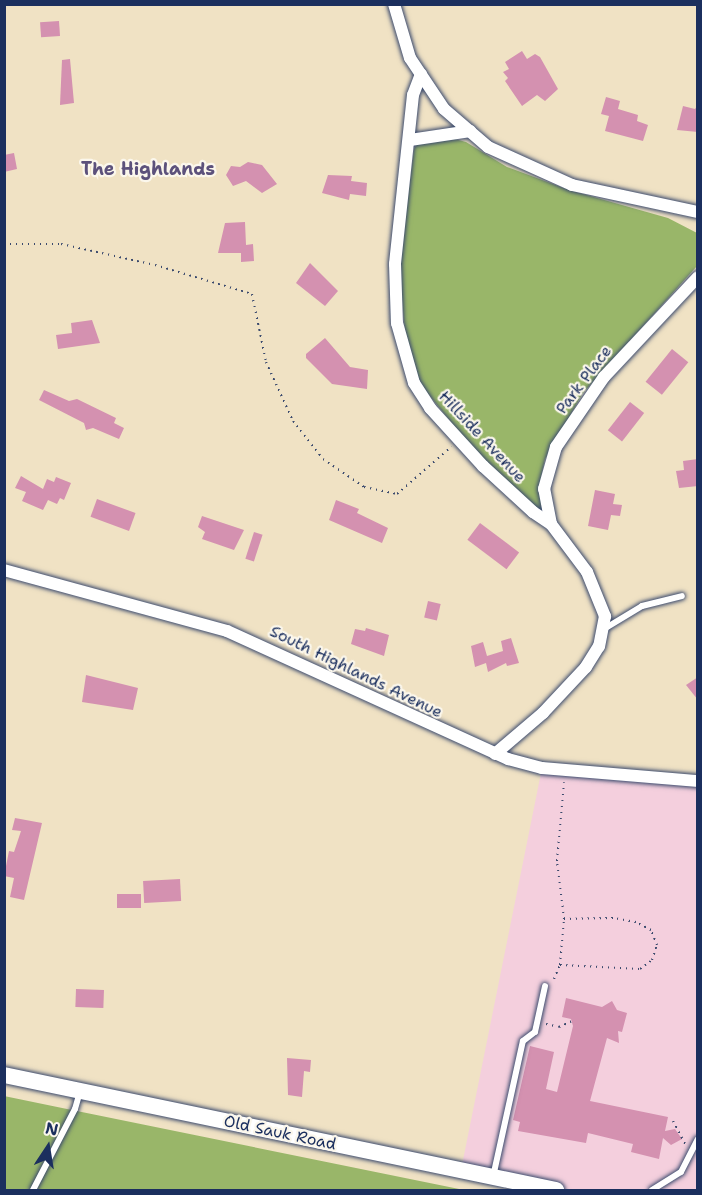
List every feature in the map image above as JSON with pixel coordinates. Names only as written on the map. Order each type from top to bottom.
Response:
[{"type":"street","points":[[394,4],[411,58],[444,109],[496,152],[555,179],[638,202],[698,212]]},
{"type":"street","name":"Hillside Avenue","points":[[421,74],[414,95],[395,264],[397,323],[414,383],[430,408],[458,440],[533,512],[551,524],[596,591],[605,616],[604,629]]},
{"type":"street","points":[[410,140],[470,131]]},
{"type":"street","name":"Park Place","points":[[551,524],[544,489],[556,447],[604,377],[698,277]]},
{"type":"street","name":"South Highlands Avenue","points":[[4,570],[227,631],[495,754],[542,768],[698,781]]},
{"type":"street","points":[[495,754],[543,713],[586,667],[599,646],[604,629]]},
{"type":"street","name":"Old Sauk Road","points":[[4,1075],[556,1191]]},
{"type":"lane","points":[[604,629],[642,606],[682,596]]},
{"type":"lane","points":[[493,1177],[523,1041],[535,1032],[545,986]]},
{"type":"lane","points":[[33,1191],[75,1109],[80,1091]]},
{"type":"lane","points":[[652,1191],[681,1172],[698,1139]]},
{"type":"path","points":[[4,244],[61,244],[155,266],[252,294],[266,362],[293,421],[323,459],[364,487],[397,494],[458,440]]},
{"type":"path","points":[[554,979],[560,965],[564,919],[557,861],[566,770]]},
{"type":"path","points":[[560,965],[640,969],[652,960],[657,945],[651,930],[636,922],[613,918],[564,919]]},
{"type":"path","points":[[537,1022],[559,1027],[572,1021]]},
{"type":"path","points":[[674,1122],[685,1141],[682,1155]]},
{"type":"shaded area","points":[[542,768],[697,781],[697,1190],[556,1190],[461,1170]]},
{"type":"green space","points":[[451,138],[466,142],[507,167],[569,190],[668,218],[697,233],[697,266],[583,393],[545,459],[539,486],[543,514],[476,453],[417,380],[406,342],[399,267],[414,149],[417,144]]},
{"type":"green space","points":[[4,1096],[67,1109],[464,1190],[5,1190]]},
{"type":"building","points":[[59,21],[60,36],[41,37],[40,22]]},
{"type":"building","points":[[522,51],[527,59],[535,54],[540,57],[558,89],[545,101],[537,95],[522,106],[505,81],[508,78],[503,72],[509,69],[505,62]]},
{"type":"building","points":[[70,59],[74,103],[60,105],[62,60]]},
{"type":"building","points":[[606,97],[620,101],[618,109],[638,115],[637,121],[648,125],[643,141],[605,131],[609,116],[601,114]]},
{"type":"building","points":[[698,105],[698,132],[677,130],[683,106],[695,109]]},
{"type":"building","points":[[14,153],[17,169],[4,172],[4,155]]},
{"type":"building","points":[[248,162],[262,165],[277,184],[262,193],[246,181],[233,186],[226,175],[231,166],[240,167]]},
{"type":"building","points":[[328,175],[352,176],[351,181],[367,183],[366,196],[350,194],[349,200],[322,193]]},
{"type":"building","points":[[245,222],[246,245],[253,244],[254,261],[241,262],[241,253],[218,253],[225,223]]},
{"type":"building","points":[[310,263],[338,291],[325,306],[296,283]]},
{"type":"building","points":[[92,320],[100,343],[58,349],[56,335],[72,333],[71,323]]},
{"type":"building","points":[[325,338],[350,367],[368,370],[367,389],[332,384],[306,358],[306,354]]},
{"type":"building","points":[[672,349],[688,362],[662,395],[646,382]]},
{"type":"building","points":[[44,390],[69,401],[77,399],[116,418],[114,423],[124,428],[119,439],[93,428],[86,430],[84,423],[39,400]]},
{"type":"building","points":[[630,402],[644,413],[622,441],[608,430]]},
{"type":"building","points":[[698,459],[698,486],[679,488],[676,471],[684,470],[683,461]]},
{"type":"building","points":[[21,476],[43,489],[47,479],[54,482],[56,477],[71,483],[64,500],[60,498],[57,504],[48,500],[43,510],[22,501],[26,492],[15,488]]},
{"type":"building","points":[[595,490],[615,494],[613,504],[622,505],[620,516],[611,515],[608,530],[588,526]]},
{"type":"building","points":[[97,499],[136,513],[129,531],[91,517]]},
{"type":"building","points":[[336,500],[359,509],[357,513],[388,528],[382,543],[329,520]]},
{"type":"building","points":[[202,516],[244,530],[234,550],[202,539],[205,532],[198,527]]},
{"type":"building","points":[[480,523],[519,552],[506,569],[467,540]]},
{"type":"building","points":[[254,532],[263,535],[254,561],[245,559]]},
{"type":"building","points":[[428,601],[441,604],[437,620],[424,618]]},
{"type":"building","points":[[366,628],[389,635],[384,656],[351,644],[355,629],[365,631]]},
{"type":"building","points":[[511,638],[519,663],[507,666],[506,663],[488,672],[486,663],[475,667],[471,646],[483,642],[487,656],[503,651],[501,641]]},
{"type":"building","points":[[86,675],[138,688],[133,710],[82,702]]},
{"type":"building","points":[[698,677],[698,700],[686,685]]},
{"type":"building","points":[[15,818],[42,823],[24,900],[10,897],[14,878],[4,876],[9,851],[14,852],[21,831],[12,830]]},
{"type":"building","points":[[180,879],[181,901],[144,903],[143,881]]},
{"type":"building","points":[[117,894],[141,894],[141,908],[117,908]]},
{"type":"building","points":[[76,989],[104,990],[103,1008],[75,1007]]},
{"type":"building","points":[[566,998],[602,1007],[612,1001],[617,1010],[627,1013],[622,1032],[618,1031],[619,1043],[607,1038],[590,1101],[668,1117],[665,1131],[675,1129],[682,1139],[671,1145],[663,1138],[659,1159],[631,1152],[633,1144],[588,1133],[586,1143],[518,1131],[520,1122],[513,1120],[530,1046],[554,1052],[546,1089],[557,1092],[573,1026],[571,1019],[562,1017]]},
{"type":"building","points":[[287,1058],[311,1060],[310,1072],[304,1071],[302,1097],[288,1095]]},
{"type":"district","name":"The Highlands","points":[[148,169]]}]
